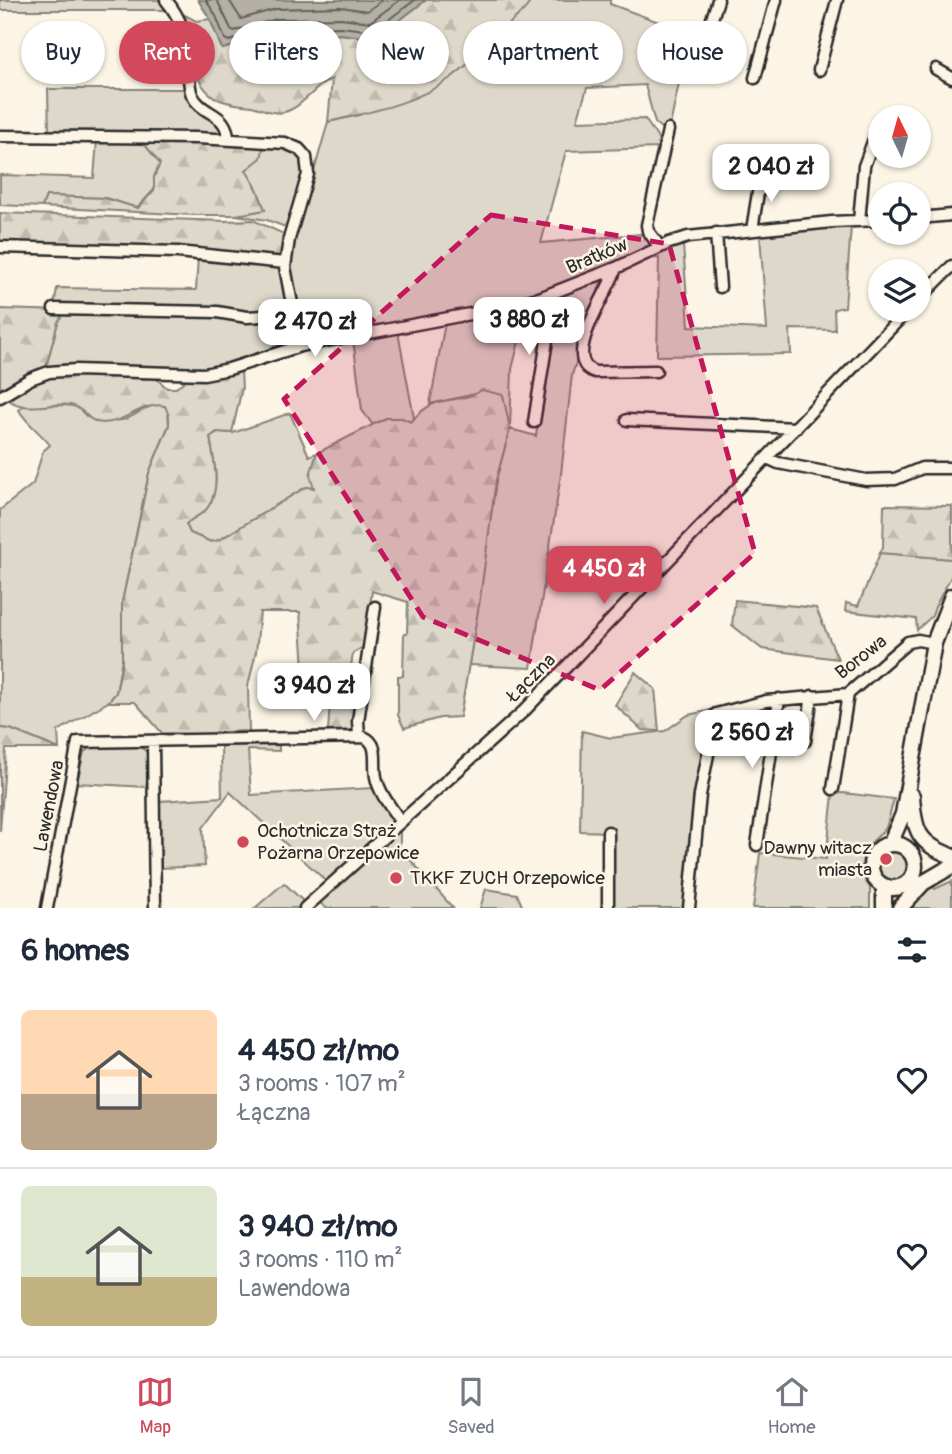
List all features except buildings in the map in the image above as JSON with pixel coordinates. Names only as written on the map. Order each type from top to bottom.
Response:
[{"type":"main road","points":[[952,596],[934,643],[902,814],[906,855],[909,882],[891,887],[874,876],[871,864],[876,852],[906,855],[952,860]]},
{"type":"main road","points":[[909,774],[916,828],[932,847],[952,860]]},
{"type":"main road","points":[[900,908],[923,883],[952,860]]},
{"type":"main road","points":[[884,908],[891,887]]},
{"type":"main road","points":[[891,887],[893,908]]},
{"type":"street","points":[[166,0],[175,13],[186,40],[193,97],[202,107],[224,121],[228,128],[228,140]]},
{"type":"street","points":[[711,21],[718,0]]},
{"type":"street","points":[[755,78],[776,0]]},
{"type":"street","points":[[819,70],[837,0]]},
{"type":"street","points":[[936,69],[952,78]]},
{"type":"street","name":"Bratków","points":[[660,247],[648,231],[647,225],[668,130]]},
{"type":"street","points":[[0,136],[228,140],[288,144],[302,151],[306,157],[307,181],[285,263],[300,346]]},
{"type":"street","points":[[859,220],[864,166],[868,155]]},
{"type":"street","points":[[752,230],[761,174]]},
{"type":"street","points":[[931,217],[952,215]]},
{"type":"street","name":"Bratków","points":[[0,397],[30,379],[49,372],[76,370],[204,374],[229,369],[300,346],[491,310],[552,293],[688,237],[868,220]]},
{"type":"street","points":[[716,233],[720,287]]},
{"type":"street","points":[[0,247],[178,253],[285,263]]},
{"type":"street","points":[[931,287],[952,265]]},
{"type":"street","points":[[616,268],[584,341],[581,362],[586,369],[594,372],[656,371]]},
{"type":"street","points":[[534,422],[552,309],[552,293]]},
{"type":"street","points":[[54,309],[217,312],[247,317],[293,314]]},
{"type":"street","name":"Łączna","points":[[305,908],[525,710],[897,322]]},
{"type":"street","points":[[626,419],[796,428]]},
{"type":"street","points":[[767,458],[778,463],[866,480],[895,479],[922,468],[952,468]]},
{"type":"street","points":[[375,607],[358,721],[359,736],[368,738],[373,743],[376,780],[401,822]]},
{"type":"street","name":"Borowa","points":[[690,908],[700,795],[716,714],[779,699],[848,694],[908,642],[918,640],[934,643]]},
{"type":"street","points":[[833,789],[848,694]]},
{"type":"street","points":[[805,741],[813,696]]},
{"type":"street","points":[[757,845],[779,699]]},
{"type":"street","name":"Lawendowa","points":[[47,908],[78,742],[152,743],[359,736]]},
{"type":"street","points":[[152,743],[155,908]]},
{"type":"street","points":[[608,832],[608,908]]},
{"type":"highlighted area","points":[[491,215],[669,244],[755,553],[600,690],[423,617],[284,399]]},
{"type":"green space","points":[[0,0],[162,0],[168,10],[0,10]]},
{"type":"green space","points":[[426,0],[532,0],[513,21],[463,21],[463,68],[449,79],[449,21],[399,21]]},
{"type":"green space","points":[[532,0],[610,0],[610,4],[656,21],[637,21],[637,84],[679,84],[670,126],[661,128],[655,123],[645,85],[587,88],[577,121],[645,119],[661,143],[659,148],[566,151],[541,243],[640,234],[655,246],[610,267],[513,301],[331,335],[300,328],[290,256],[328,122],[359,115],[419,84],[449,84],[449,68],[463,61],[463,84],[623,84],[623,21],[511,21]]},
{"type":"green space","points":[[215,32],[222,49],[229,47],[229,84],[323,84],[297,106],[284,112],[276,113],[220,100],[202,84],[215,84]]},
{"type":"green space","points":[[342,34],[356,36],[356,84],[442,84],[407,101],[328,122],[332,84],[342,84]]},
{"type":"green space","points":[[48,89],[184,89],[196,106],[222,126],[222,135],[49,132]]},
{"type":"green space","points":[[97,140],[143,142],[160,164],[154,177],[154,190],[137,208],[105,198],[46,196],[42,207],[0,205],[0,175],[94,178]]},
{"type":"green space","points":[[143,142],[264,145],[261,158],[246,170],[265,210],[236,215],[194,215],[42,207],[46,196],[105,198],[138,208],[154,190],[154,177],[160,164]]},
{"type":"green space","points":[[264,145],[289,148],[302,156],[304,173],[288,228],[267,220],[236,215],[265,210],[246,170]]},
{"type":"green space","points":[[0,213],[253,220],[286,235],[282,254],[275,259],[200,249],[0,242]]},
{"type":"green space","points":[[851,226],[845,307],[834,309],[835,330],[790,329],[791,354],[657,356],[659,258],[644,259],[689,241],[683,245],[689,326],[767,329],[760,235]]},
{"type":"green space","points":[[198,257],[277,266],[282,272],[288,311],[274,313],[54,306],[57,288],[196,290]]},
{"type":"green space","points":[[602,279],[572,375],[561,474],[531,668],[469,665],[496,479],[510,429],[536,436],[555,297]]},
{"type":"green space","points":[[549,298],[546,333],[521,334],[512,369],[510,429],[475,394],[430,404],[445,323]]},
{"type":"green space","points":[[0,309],[65,311],[58,322],[46,367],[0,389]]},
{"type":"green space","points":[[65,311],[291,319],[294,337],[292,342],[210,372],[67,364],[46,367],[58,322]]},
{"type":"green space","points":[[398,332],[414,418],[411,423],[386,418],[373,425],[362,410],[353,339]]},
{"type":"green space","points":[[241,371],[242,388],[232,433],[217,432],[210,437],[216,481],[212,499],[206,510],[186,524],[190,533],[211,542],[219,540],[306,487],[314,488],[310,475],[317,453],[386,418],[402,418],[411,422],[438,402],[463,398],[482,390],[503,395],[510,429],[496,480],[460,717],[440,718],[404,728],[398,715],[398,676],[403,676],[408,602],[372,591],[364,647],[353,653],[348,687],[359,695],[354,730],[328,731],[332,671],[304,667],[300,612],[260,612],[256,652],[248,686],[249,731],[213,735],[162,733],[135,702],[108,702],[116,693],[122,664],[122,602],[149,473],[169,425],[169,416],[165,406],[157,405],[119,420],[103,423],[94,421],[71,405],[29,406],[13,403],[7,398],[34,381],[62,373],[155,377],[167,388],[176,388],[189,377],[216,378]]},
{"type":"green space","points":[[163,405],[168,409],[169,425],[149,473],[122,602],[123,653],[116,693],[108,702],[58,731],[59,749],[10,729],[0,728],[0,510],[33,484],[43,451],[50,445],[19,410],[23,406],[78,407],[87,417],[122,420],[151,406]]},
{"type":"green space","points":[[290,413],[309,456],[317,453],[311,475],[314,488],[306,487],[219,540],[211,542],[190,533],[186,524],[206,510],[215,490],[210,437],[217,432],[233,433]]},
{"type":"green space","points":[[884,505],[952,506],[952,559],[880,553],[883,547]]},
{"type":"green space","points":[[880,553],[952,559],[952,575],[932,616],[917,630],[916,619],[845,611],[846,603],[858,606]]},
{"type":"green space","points":[[735,600],[816,608],[838,659],[762,649],[732,625]]},
{"type":"green space","points":[[635,672],[655,689],[659,731],[642,730],[615,705]]},
{"type":"green space","points":[[716,709],[693,804],[695,827],[685,908],[611,908],[609,832],[580,831],[582,731],[611,738],[665,731],[688,715]]},
{"type":"green space","points":[[0,728],[10,729],[59,749],[6,749],[0,831]]},
{"type":"green space","points":[[279,745],[279,751],[248,750],[251,795],[373,788],[398,821],[327,882],[230,792],[203,828],[205,866],[160,868],[160,801],[222,797],[221,746]]},
{"type":"green space","points":[[94,746],[132,746],[145,750],[149,761],[146,787],[77,783],[84,752]]},
{"type":"green space","points":[[833,794],[894,799],[886,828],[863,851],[862,875],[870,888],[870,908],[753,908],[760,853],[826,859]]},
{"type":"green space","name":"TKKF ZUCH Orzepowice","points":[[400,831],[400,848],[453,908],[326,908],[319,902],[395,833]]},
{"type":"green space","points":[[894,851],[905,855],[909,866],[905,877],[894,881],[883,877],[879,866],[883,855]]},
{"type":"green space","points":[[952,881],[952,908],[906,908],[931,883],[935,889]]},
{"type":"green space","points":[[284,883],[305,903],[300,908],[255,908]]},
{"type":"green space","points":[[486,889],[517,894],[523,908],[480,908]]},
{"type":"water","points":[[198,0],[426,0],[399,21],[356,21],[356,36],[342,34],[342,21],[229,21],[229,47],[222,49],[215,32],[215,21],[210,19]]},
{"type":"place","name":"Ochotnicza Straż Pożarna Orzepowice","points":[[243,842]]},
{"type":"place","name":"Dawny witacz miasta","points":[[886,859]]},
{"type":"place","name":"TKKF ZUCH Orzepowice","points":[[396,878]]}]
